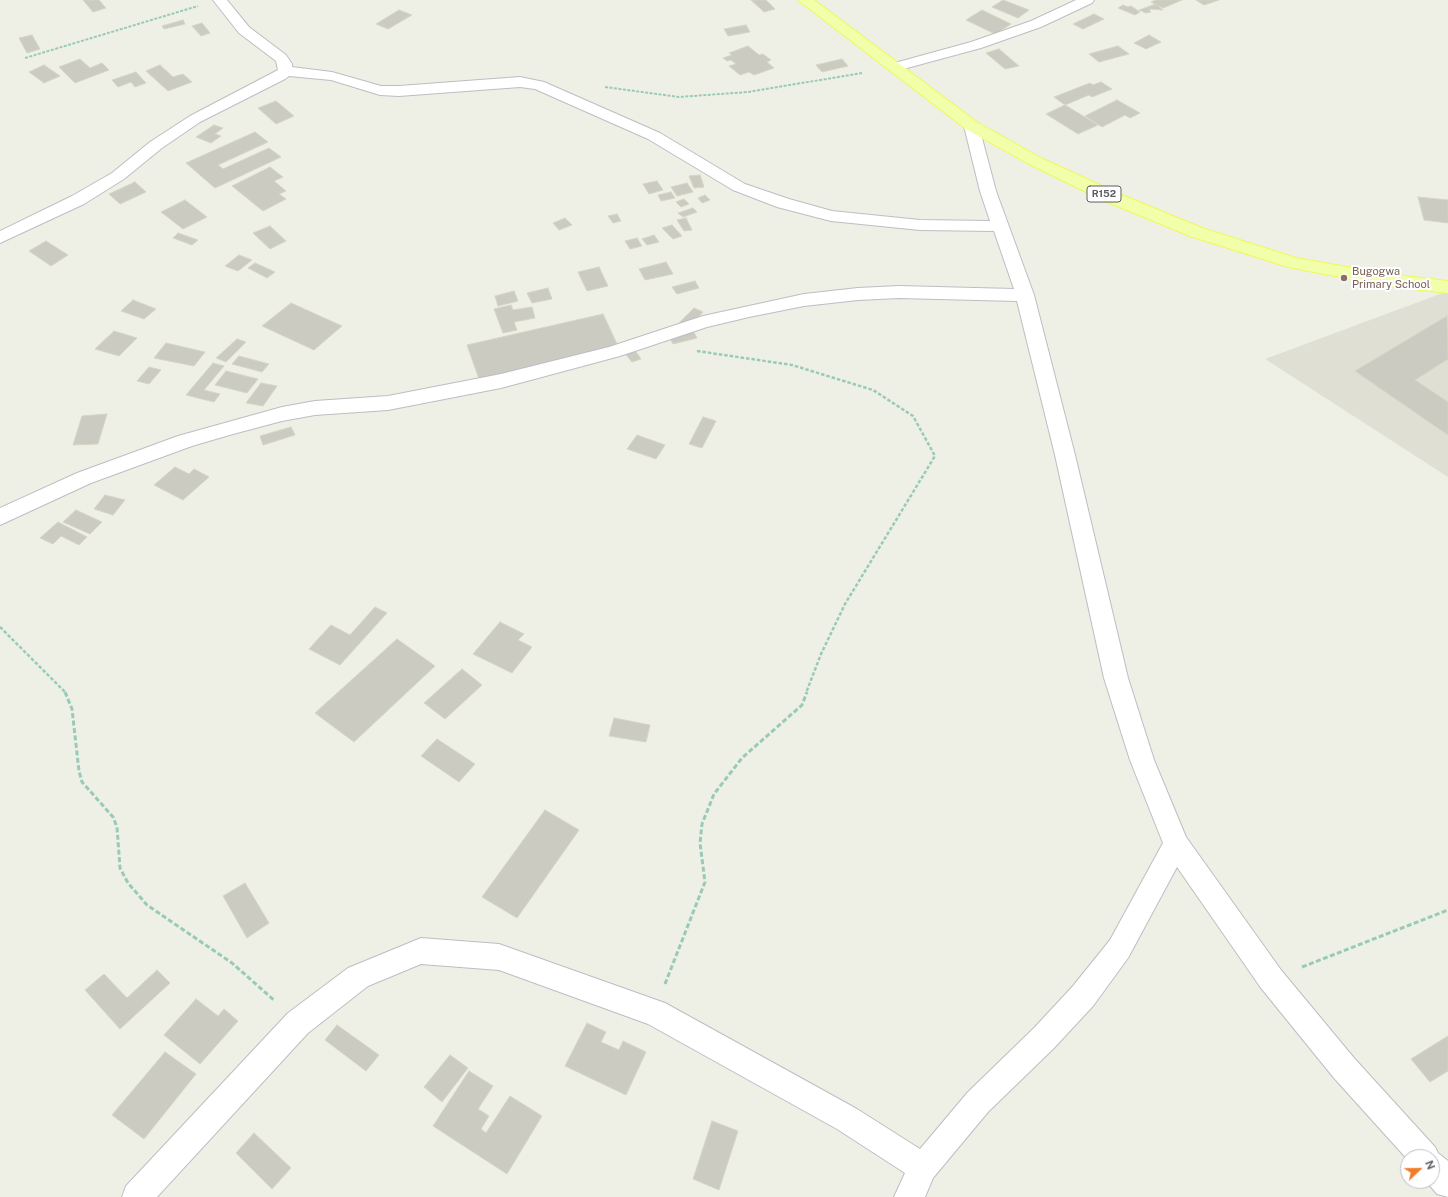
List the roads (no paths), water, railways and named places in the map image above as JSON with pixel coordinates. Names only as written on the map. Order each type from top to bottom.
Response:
[{"type":"main road","name":"R152","points":[[805,0],[972,126],[1035,161],[1111,197],[1196,232],[1294,263],[1387,280],[1448,287]]},
{"type":"street","points":[[0,238],[78,200],[118,176],[156,145],[196,119],[272,81],[285,71],[285,64],[281,58],[244,30],[220,0]]},
{"type":"street","points":[[896,68],[976,45],[1036,24],[1087,0]]},
{"type":"street","points":[[285,71],[332,76],[380,90],[399,91],[520,82],[539,85],[654,136],[690,156],[739,187],[782,203],[831,216],[920,226],[1000,226]]},
{"type":"street","points":[[972,126],[988,191],[1025,295],[1065,456],[1116,678],[1142,760],[1176,844],[1271,978],[1344,1068],[1417,1149]]},
{"type":"street","points":[[0,517],[84,478],[185,441],[231,427],[282,414],[315,408],[388,403],[501,381],[613,352],[703,322],[749,311],[804,300],[858,294],[899,292],[1025,295]]},
{"type":"street","points":[[909,1197],[923,1168],[978,1102],[1044,1038],[1083,996],[1119,949],[1176,844]]},
{"type":"street","points":[[136,1197],[298,1023],[358,977],[421,951],[499,957],[656,1013],[847,1119],[923,1168]]},
{"type":"street","points":[[1440,1174],[1448,1183]]},
{"type":"place","name":"Bugogwa Primary School","points":[[1344,278]]}]
